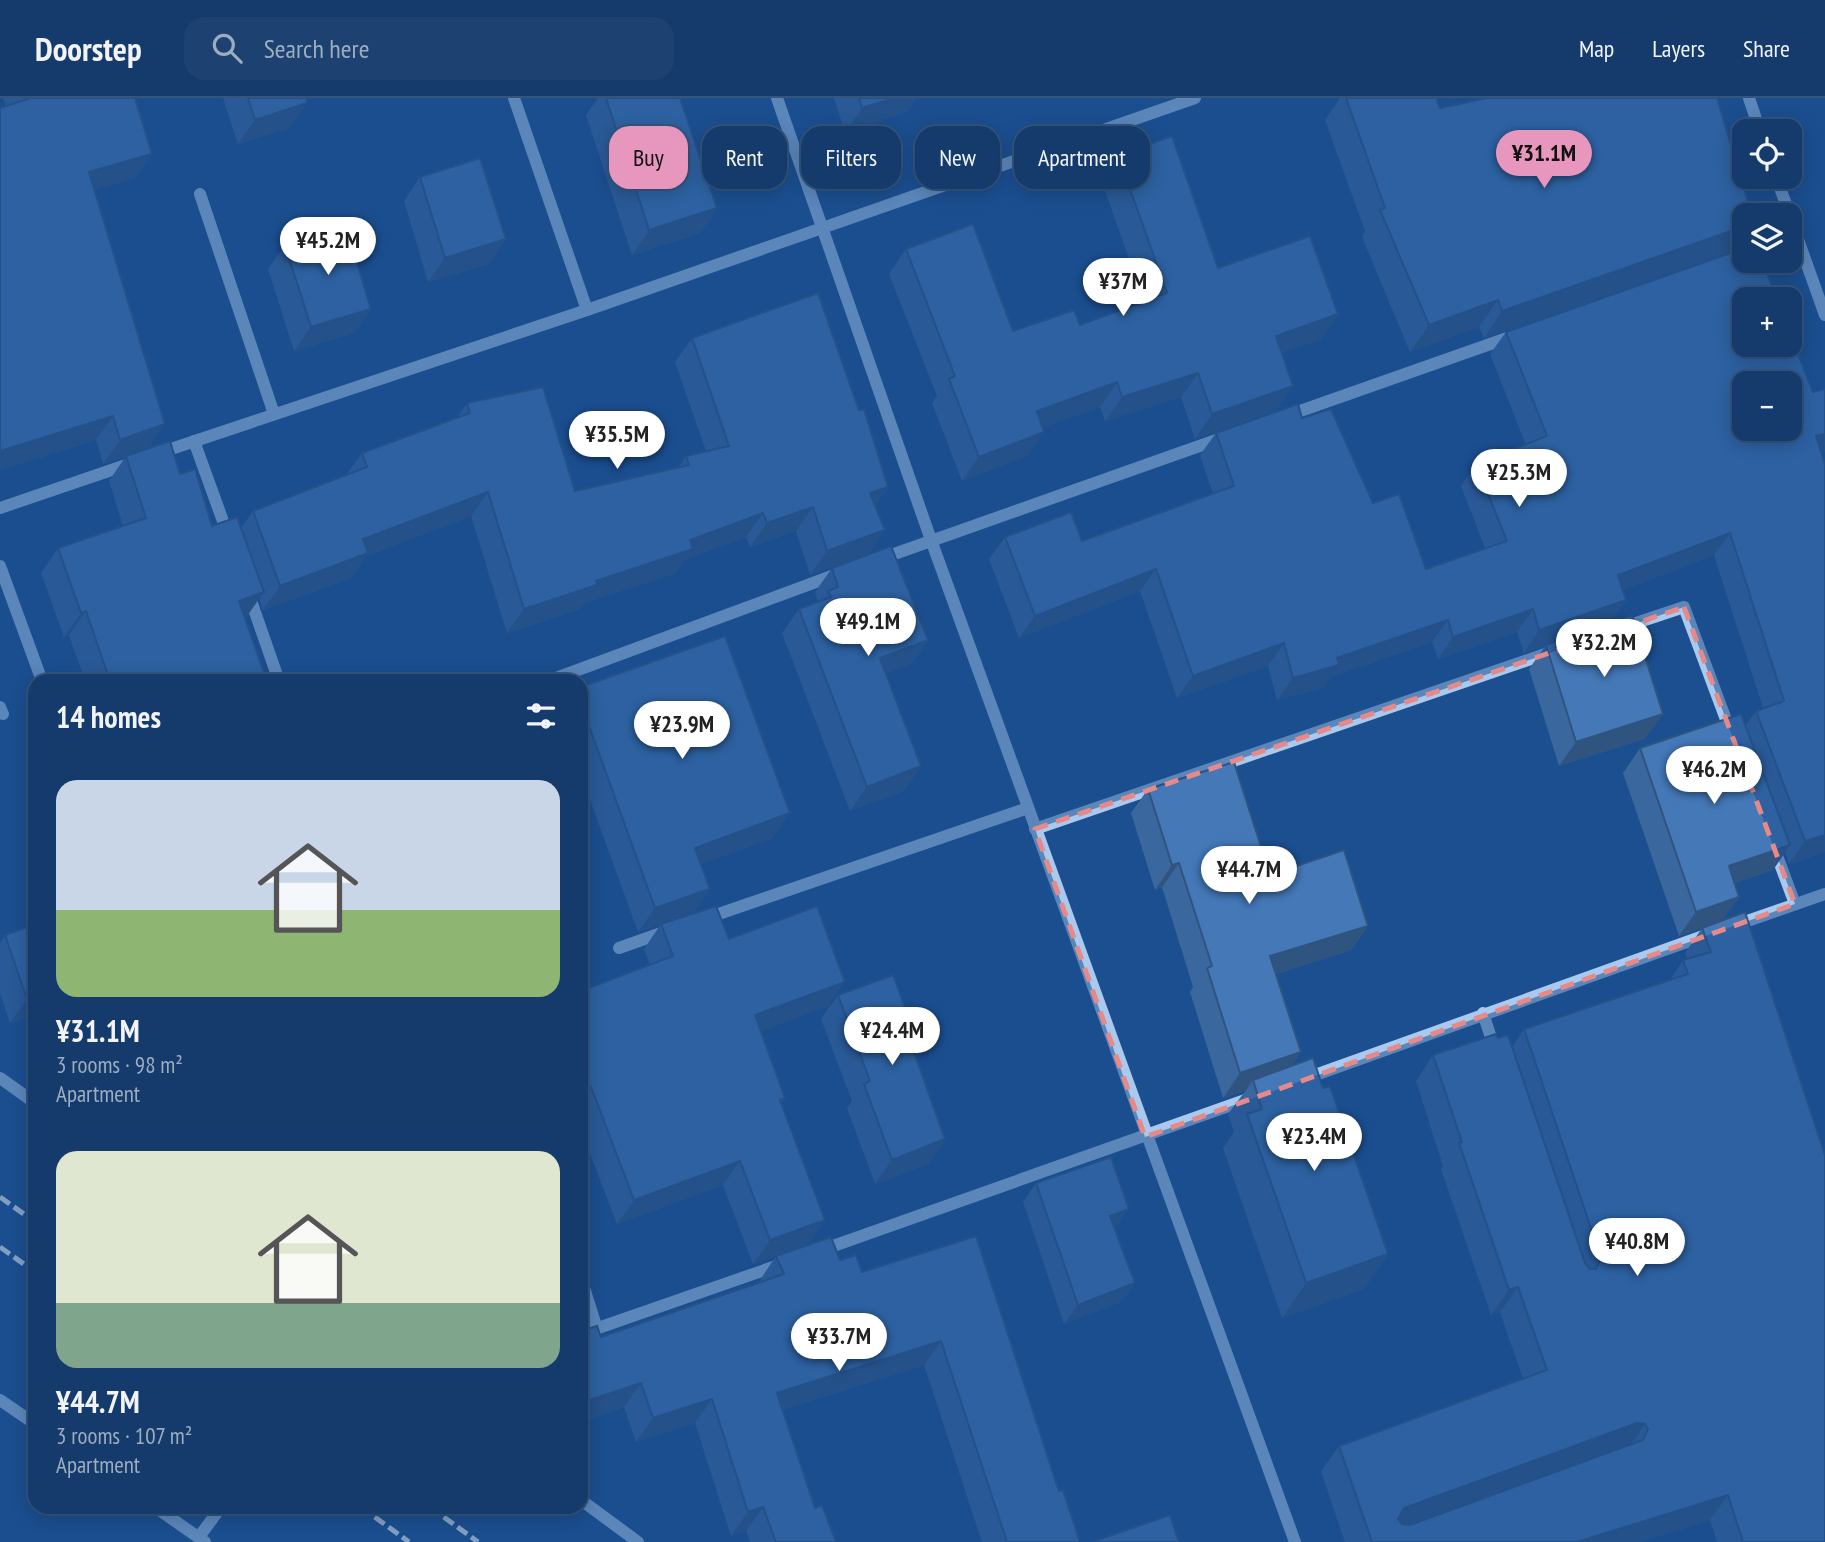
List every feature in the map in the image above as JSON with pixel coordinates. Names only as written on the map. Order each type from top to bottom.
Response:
[{"type":"street","points":[[514,98],[587,310]]},
{"type":"street","points":[[777,98],[931,540],[1145,1137],[1295,1542]]},
{"type":"street","points":[[0,508],[587,310],[1195,98]]},
{"type":"street","points":[[1749,98],[1756,119]]},
{"type":"street","points":[[200,194],[274,414]]},
{"type":"street","points":[[1802,258],[1825,315]]},
{"type":"street","points":[[1272,421],[1522,334]]},
{"type":"street","points":[[567,674],[931,540],[1233,434]]},
{"type":"street","points":[[194,441],[230,542]]},
{"type":"street","points":[[0,566],[39,674]]},
{"type":"street","points":[[243,580],[277,674]]},
{"type":"street","points":[[1606,633],[1684,607],[1737,749]]},
{"type":"street","points":[[1035,829],[1567,647]]},
{"type":"street","points":[[619,948],[1028,808]]},
{"type":"street","points":[[1766,826],[1796,904]]},
{"type":"street","points":[[1288,1085],[1483,1013],[1825,894]]},
{"type":"street","points":[[1483,1013],[1500,1065]]},
{"type":"street","points":[[0,1078],[28,1098]]},
{"type":"street","points":[[806,1255],[1262,1094]]},
{"type":"street","points":[[588,1332],[793,1260]]},
{"type":"street","points":[[588,1300],[597,1329]]},
{"type":"street","points":[[0,1399],[28,1419]]},
{"type":"street","points":[[588,1505],[638,1542]]},
{"type":"street","points":[[165,1514],[202,1540],[217,1514]]},
{"type":"highlighted area","points":[[1684,607],[1795,904],[1145,1137],[1035,829]]},
{"type":"building","points":[[28,98],[135,98],[152,154],[89,172],[165,424],[120,440],[113,416],[0,451],[0,108]]},
{"type":"building","points":[[248,98],[306,98],[307,103],[255,120]]},
{"type":"building","points":[[606,98],[680,98],[702,163],[702,189],[711,189],[717,208],[649,230],[636,189],[688,189],[688,126],[615,126]]},
{"type":"building","points":[[859,98],[894,98],[862,108]]},
{"type":"building","points":[[1346,98],[1436,98],[1440,108],[1487,98],[1717,98],[1732,148],[1732,189],[1744,189],[1748,203],[1732,203],[1732,231],[1502,311],[1498,300],[1429,325],[1380,210],[1385,208]]},
{"type":"building","points":[[1172,136],[1218,268],[1310,236],[1338,314],[1276,336],[1293,386],[1212,414],[1198,373],[1122,397],[1117,382],[1037,411],[1044,432],[979,457],[949,379],[955,376],[906,249],[973,224],[1013,331],[1074,310],[1080,325],[1167,293],[1130,189],[1150,189],[1150,144]]},
{"type":"building","points":[[480,158],[506,239],[445,258],[420,177]]},
{"type":"building","points":[[346,227],[371,309],[311,327],[285,245]]},
{"type":"building","points":[[1732,253],[1732,273],[1767,273],[1772,287],[1732,287],[1732,357],[1799,357],[1813,392],[1825,389],[1825,434],[1816,436],[1825,464],[1825,835],[1805,841],[1756,711],[1784,701],[1730,533],[1618,575],[1626,600],[1539,630],[1533,609],[1453,637],[1448,620],[1337,658],[1339,665],[1293,678],[1284,643],[1193,676],[1156,569],[1035,616],[1005,537],[1071,512],[1082,541],[1234,486],[1216,433],[1298,404],[1302,418],[1331,409],[1373,503],[1399,494],[1426,569],[1507,541],[1476,464],[1547,436],[1506,332]]},
{"type":"building","points":[[818,293],[859,410],[864,409],[888,487],[870,493],[885,530],[827,551],[813,507],[767,523],[763,513],[690,540],[693,549],[596,581],[597,585],[524,609],[488,492],[363,539],[368,553],[280,586],[253,511],[367,467],[362,453],[470,413],[467,403],[543,387],[575,491],[689,465],[686,456],[729,446],[692,338]]},
{"type":"building","points":[[170,441],[180,474],[195,469],[212,526],[237,517],[264,592],[239,601],[265,674],[108,674],[86,611],[81,613],[58,548],[146,518],[126,456]]},
{"type":"building","points":[[891,546],[928,640],[880,658],[921,766],[867,787],[799,609],[831,597],[828,591],[838,587],[832,568]]},
{"type":"building","points":[[1632,615],[1663,714],[1576,742],[1546,645]]},
{"type":"building","points":[[725,636],[790,813],[695,848],[710,889],[655,908],[588,723],[588,685]]},
{"type":"building","points":[[1741,714],[1790,845],[1729,866],[1739,897],[1696,912],[1640,748]]},
{"type":"building","points":[[1234,762],[1270,875],[1344,850],[1368,926],[1270,956],[1301,1052],[1240,1073],[1207,968],[1212,966],[1179,863],[1172,865],[1148,789]]},
{"type":"building","points":[[716,906],[729,939],[817,906],[845,982],[755,1015],[785,1098],[780,1100],[825,1220],[770,1240],[740,1161],[634,1200],[591,1087],[588,1088],[588,988],[673,956],[661,924]]},
{"type":"building","points":[[1745,912],[1825,1155],[1825,1542],[1743,1542],[1728,1495],[1577,1542],[1372,1542],[1339,1446],[1547,1370],[1518,1287],[1509,1290],[1459,1143],[1462,1142],[1433,1055],[1496,1034],[1498,1038],[1508,1035],[1585,1263],[1590,1269],[1596,1269],[1601,1258],[1524,1029],[1688,974],[1683,960],[1711,952],[1702,928]],"holes":[[[1637,1423],[1645,1424],[1648,1429],[1643,1440],[1410,1525],[1402,1524],[1398,1519],[1404,1508]]]},
{"type":"building","points":[[28,927],[27,999],[5,935]]},
{"type":"building","points":[[893,975],[921,1050],[914,1052],[945,1139],[892,1160],[864,1084],[870,1081],[838,995]]},
{"type":"building","points":[[1313,1058],[1323,1088],[1330,1086],[1388,1254],[1306,1283],[1247,1114],[1262,1109],[1253,1080]]},
{"type":"building","points":[[1111,1157],[1129,1209],[1110,1216],[1135,1283],[1078,1305],[1036,1183]]},
{"type":"building","points":[[976,1236],[1059,1491],[1063,1490],[1080,1542],[1007,1542],[941,1341],[777,1393],[815,1508],[822,1505],[836,1542],[776,1542],[763,1507],[748,1512],[712,1399],[653,1418],[641,1383],[588,1401],[588,1329],[597,1326],[601,1337],[784,1274],[776,1256],[831,1237],[840,1260],[856,1255],[862,1272]]},
{"type":"building","points":[[1170,1515],[1179,1542],[1092,1542]]},
{"type":"railway","points":[[0,1197],[28,1217]]},
{"type":"railway","points":[[0,1247],[28,1267]]},
{"type":"railway","points":[[371,1514],[409,1542]]},
{"type":"railway","points":[[440,1514],[478,1542]]}]
